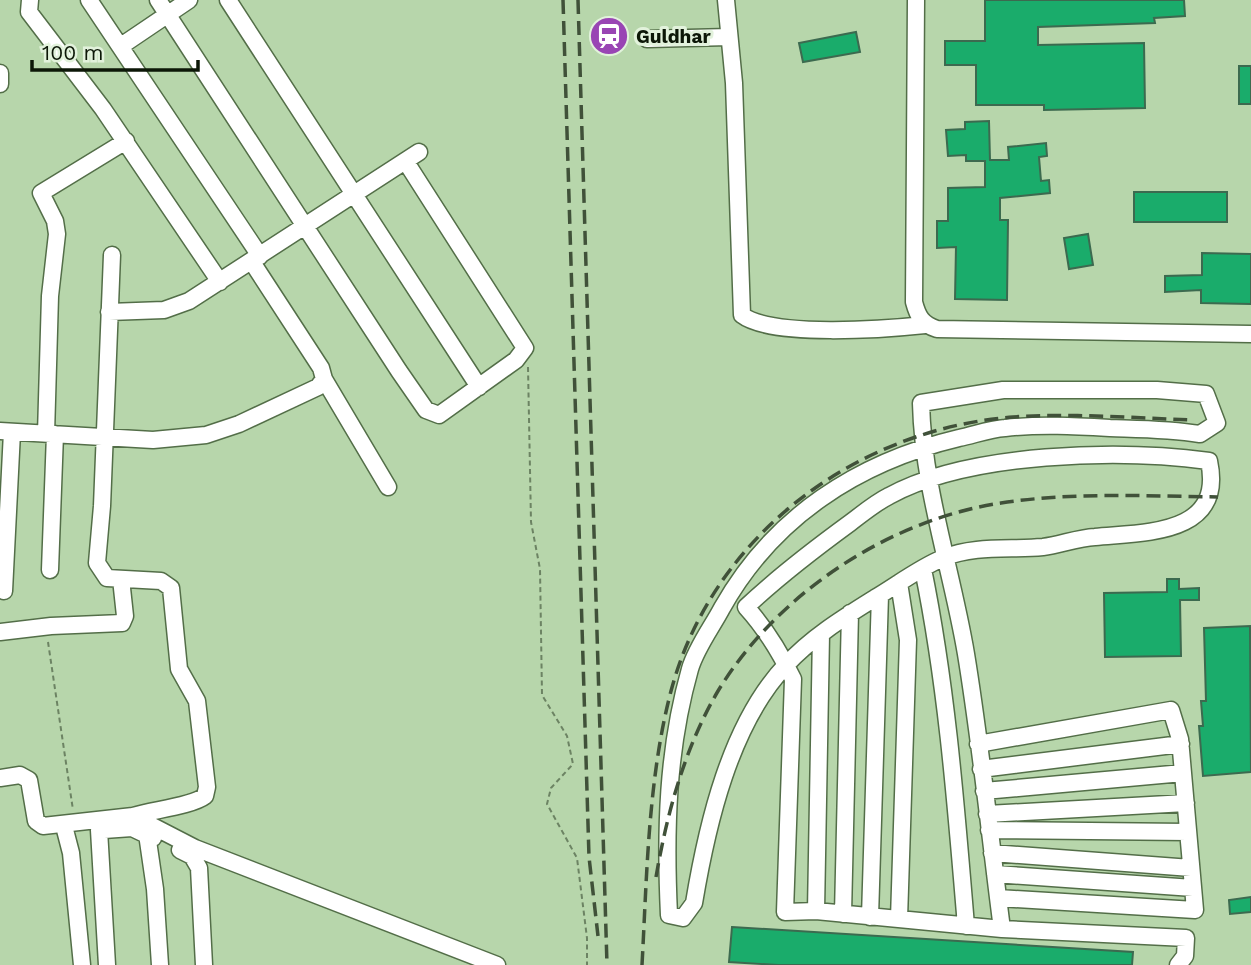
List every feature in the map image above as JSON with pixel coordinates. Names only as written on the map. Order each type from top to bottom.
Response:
[{"type":"street","points":[[30,0],[29,12],[126,141],[220,282]]},
{"type":"street","points":[[89,0],[256,259],[388,487]]},
{"type":"street","points":[[158,0],[430,414],[444,412],[524,353],[523,343],[406,162]]},
{"type":"street","points":[[121,46],[189,0]]},
{"type":"street","points":[[228,0],[479,387]]},
{"type":"street","points":[[726,0],[742,315],[774,325],[827,331],[925,325],[937,329],[1251,334]]},
{"type":"street","points":[[916,0],[914,302],[918,316],[925,325]]},
{"type":"street","points":[[647,39],[729,37]]},
{"type":"street","points":[[0,73],[0,84]]},
{"type":"street","points":[[50,570],[49,318],[57,234],[55,221],[41,193],[126,141]]},
{"type":"street","points":[[109,312],[151,312],[177,307],[256,259],[419,152]]},
{"type":"street","points":[[0,778],[26,776],[31,785],[36,821],[43,826],[133,816],[157,808],[197,801],[205,796],[207,787],[197,701],[180,669],[171,588],[160,581],[107,578],[97,564],[112,255]]},
{"type":"street","points":[[4,591],[6,432],[153,440],[215,433],[318,387],[324,379]]},
{"type":"street","points":[[1002,929],[966,652],[944,558],[929,478],[924,448],[921,403],[1003,390],[1157,390],[1206,394],[1217,423],[1200,434],[1167,428],[1052,425],[1002,428],[924,448],[869,468],[809,505],[755,558],[734,587],[691,666],[672,752],[666,832],[669,915],[683,918],[694,903],[720,780],[766,690],[786,665],[821,634],[850,613],[944,558],[984,548],[1044,547],[1093,537],[1150,534],[1189,521],[1208,497],[1213,481],[1209,461],[1161,456],[1005,462],[929,478],[888,496],[786,569],[746,607],[767,631],[786,665],[793,679],[785,912],[816,911],[1002,929],[1186,938],[1185,956],[1178,965]]},
{"type":"street","points":[[923,569],[952,760],[966,926]]},
{"type":"street","points":[[0,632],[46,626],[122,623],[125,617],[121,579]]},
{"type":"street","points":[[899,583],[908,640],[899,919]]},
{"type":"street","points":[[870,917],[880,595]]},
{"type":"street","points":[[843,914],[850,613]]},
{"type":"street","points":[[816,911],[821,634]]},
{"type":"street","points":[[978,744],[1171,710],[1181,744],[1195,910],[998,898]]},
{"type":"street","points":[[981,769],[1181,744]]},
{"type":"street","points":[[984,791],[1183,773]]},
{"type":"street","points":[[988,822],[1186,803]]},
{"type":"street","points":[[133,816],[195,848],[497,965]]},
{"type":"street","points":[[988,822],[1188,832]]},
{"type":"street","points":[[70,825],[99,830],[127,828],[147,834],[187,853],[197,862],[204,965]]},
{"type":"street","points":[[70,825],[82,965]]},
{"type":"street","points":[[99,830],[107,965]]},
{"type":"street","points":[[147,834],[155,889],[160,965]]},
{"type":"street","points":[[992,853],[1191,868]]},
{"type":"street","points":[[995,874],[1193,888]]},
{"type":"path","points":[[524,353],[528,366],[531,405],[531,522],[540,569],[542,695],[567,736],[573,760],[572,767],[551,788],[547,804],[577,858],[587,938],[587,965]]},
{"type":"path","points":[[46,626],[70,825]]},
{"type":"building","points":[[985,0],[1184,0],[1185,16],[1154,18],[1155,23],[1038,27],[1038,45],[1144,43],[1145,108],[1044,110],[1044,105],[976,105],[976,65],[945,65],[945,41],[985,41]]},
{"type":"building","points":[[856,32],[860,52],[803,62],[799,43]]},
{"type":"building","points":[[1239,66],[1251,66],[1251,104],[1239,104]]},
{"type":"building","points":[[989,121],[990,160],[1009,160],[1008,147],[1046,143],[1047,156],[1039,157],[1041,181],[1049,180],[1050,193],[1000,198],[1000,220],[1008,220],[1007,300],[955,299],[956,247],[937,248],[937,221],[948,221],[948,188],[985,187],[985,161],[966,161],[966,155],[948,156],[946,130],[965,129],[965,122]]},
{"type":"building","points":[[1134,192],[1227,192],[1227,222],[1134,222]]},
{"type":"building","points":[[1088,234],[1093,265],[1069,269],[1064,238]]},
{"type":"building","points":[[1202,253],[1251,254],[1251,304],[1201,303],[1201,290],[1165,292],[1165,276],[1202,275]]},
{"type":"building","points":[[1167,579],[1179,579],[1179,589],[1199,588],[1199,600],[1180,600],[1181,656],[1105,657],[1104,593],[1167,592]]},
{"type":"building","points":[[1250,626],[1251,772],[1203,776],[1199,726],[1203,726],[1201,701],[1206,701],[1204,628]]},
{"type":"building","points":[[1251,897],[1251,912],[1230,914],[1229,900]]},
{"type":"building","points":[[732,927],[1133,952],[1132,965],[778,965],[729,962]]},
{"type":"railway","points":[[563,0],[589,857],[598,936]]},
{"type":"railway","points":[[578,0],[607,965]]},
{"type":"railway","points":[[642,965],[653,792],[671,691],[691,635],[720,584],[756,539],[799,500],[847,468],[899,443],[955,426],[1036,416],[1193,420]]},
{"type":"railway","points":[[656,877],[679,781],[696,735],[718,691],[742,656],[771,623],[804,593],[839,567],[877,544],[917,526],[959,512],[1001,503],[1082,496],[1218,497]]},
{"type":"place","name":"Guldhar","points":[[609,36]]}]
